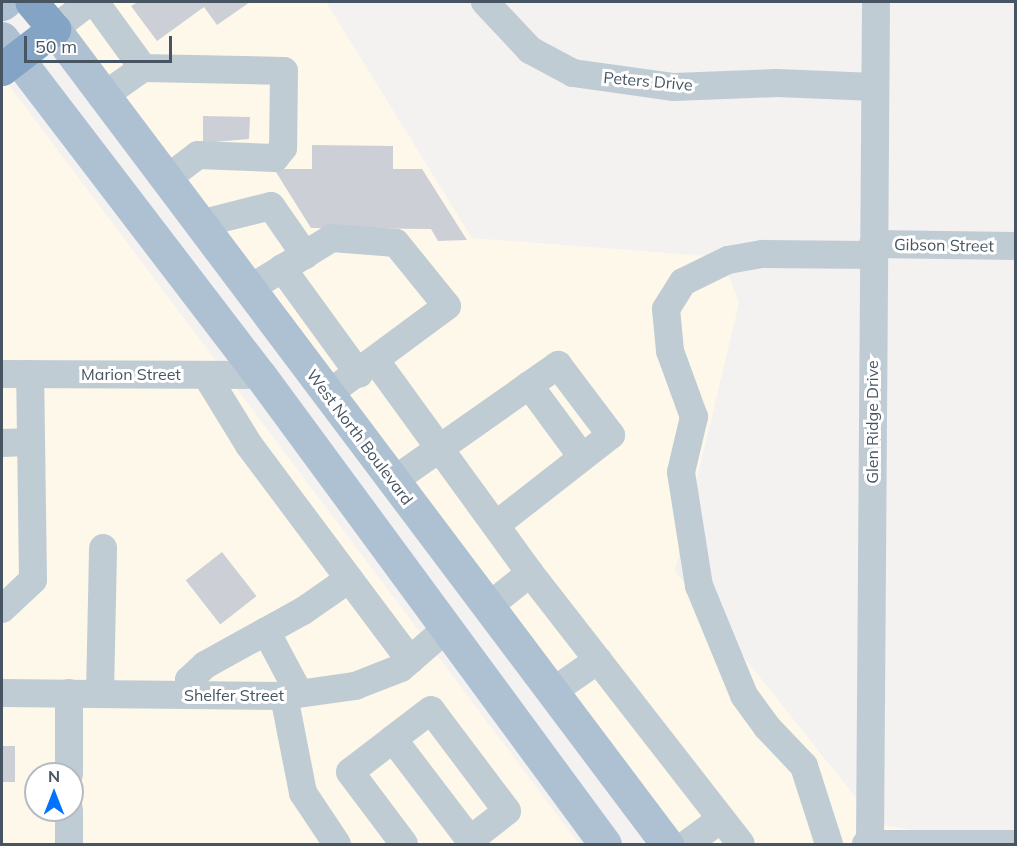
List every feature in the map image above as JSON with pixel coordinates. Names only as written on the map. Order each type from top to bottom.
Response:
[{"type":"highway","points":[[6,55],[54,29],[31,2]]},
{"type":"main road","name":"West North Boulevard","points":[[54,29],[102,98],[166,179],[667,844]]},
{"type":"main road","points":[[6,55],[260,375],[605,844]]},
{"type":"main road","points":[[260,375],[288,381],[302,389],[411,532],[440,543]]},
{"type":"street","points":[[54,29],[89,2]]},
{"type":"street","points":[[95,2],[143,68]]},
{"type":"street","name":"Peters Drive","points":[[485,2],[531,50],[573,73],[674,87],[777,83],[875,87]]},
{"type":"street","name":"Glen Ridge Drive","points":[[868,843],[876,2]]},
{"type":"street","points":[[102,98],[143,68],[284,71],[283,148],[275,159],[198,155],[166,179]]},
{"type":"street","points":[[200,224],[271,206],[294,262],[368,368],[441,446],[530,573],[741,844]]},
{"type":"street","points":[[249,289],[332,238],[396,243],[447,306],[368,368],[328,394]]},
{"type":"street","name":"Gibson Street","points":[[829,844],[804,766],[767,727],[744,695],[699,586],[681,472],[694,417],[670,351],[666,309],[683,282],[728,260],[763,254],[1016,246]]},
{"type":"street","points":[[393,481],[558,365],[611,435],[496,525]]},
{"type":"street","name":"Marion Street","points":[[2,374],[260,375]]},
{"type":"street","points":[[2,609],[33,580],[30,374]]},
{"type":"street","points":[[206,375],[249,445],[410,660]]},
{"type":"street","points":[[2,443],[31,442]]},
{"type":"street","points":[[100,694],[103,548]]},
{"type":"street","points":[[488,606],[530,573]]},
{"type":"street","points":[[190,695],[189,680],[205,664],[266,632],[349,579]]},
{"type":"street","name":"Shelfer Street","points":[[2,693],[292,695],[380,678],[410,660],[447,628]]},
{"type":"street","points":[[266,632],[292,695],[303,794],[337,844]]},
{"type":"street","points":[[552,692],[597,660]]},
{"type":"street","points":[[69,693],[69,762]]},
{"type":"street","points":[[393,739],[469,842],[507,811],[431,711],[393,739],[350,772],[404,844]]},
{"type":"street","points":[[687,844],[721,819]]},
{"type":"street","points":[[69,822],[69,844]]},
{"type":"street","points":[[868,843],[1016,844]]},
{"type":"shaded area","points":[[45,2],[326,2],[472,238],[722,257],[739,303],[675,571],[877,824],[995,844],[680,844]]},
{"type":"shaded area","points":[[5,80],[579,844],[2,844],[2,82]]},
{"type":"building","points":[[138,2],[250,2],[217,25],[204,7],[157,41],[131,6]]},
{"type":"building","points":[[203,116],[250,117],[249,139],[203,143]]},
{"type":"building","points":[[312,145],[393,146],[393,169],[422,169],[467,240],[438,241],[431,229],[311,228],[274,169],[312,169]]},
{"type":"building","points":[[222,552],[256,596],[220,624],[186,580]]},
{"type":"building","points":[[2,746],[15,746],[15,782],[2,782]]}]
